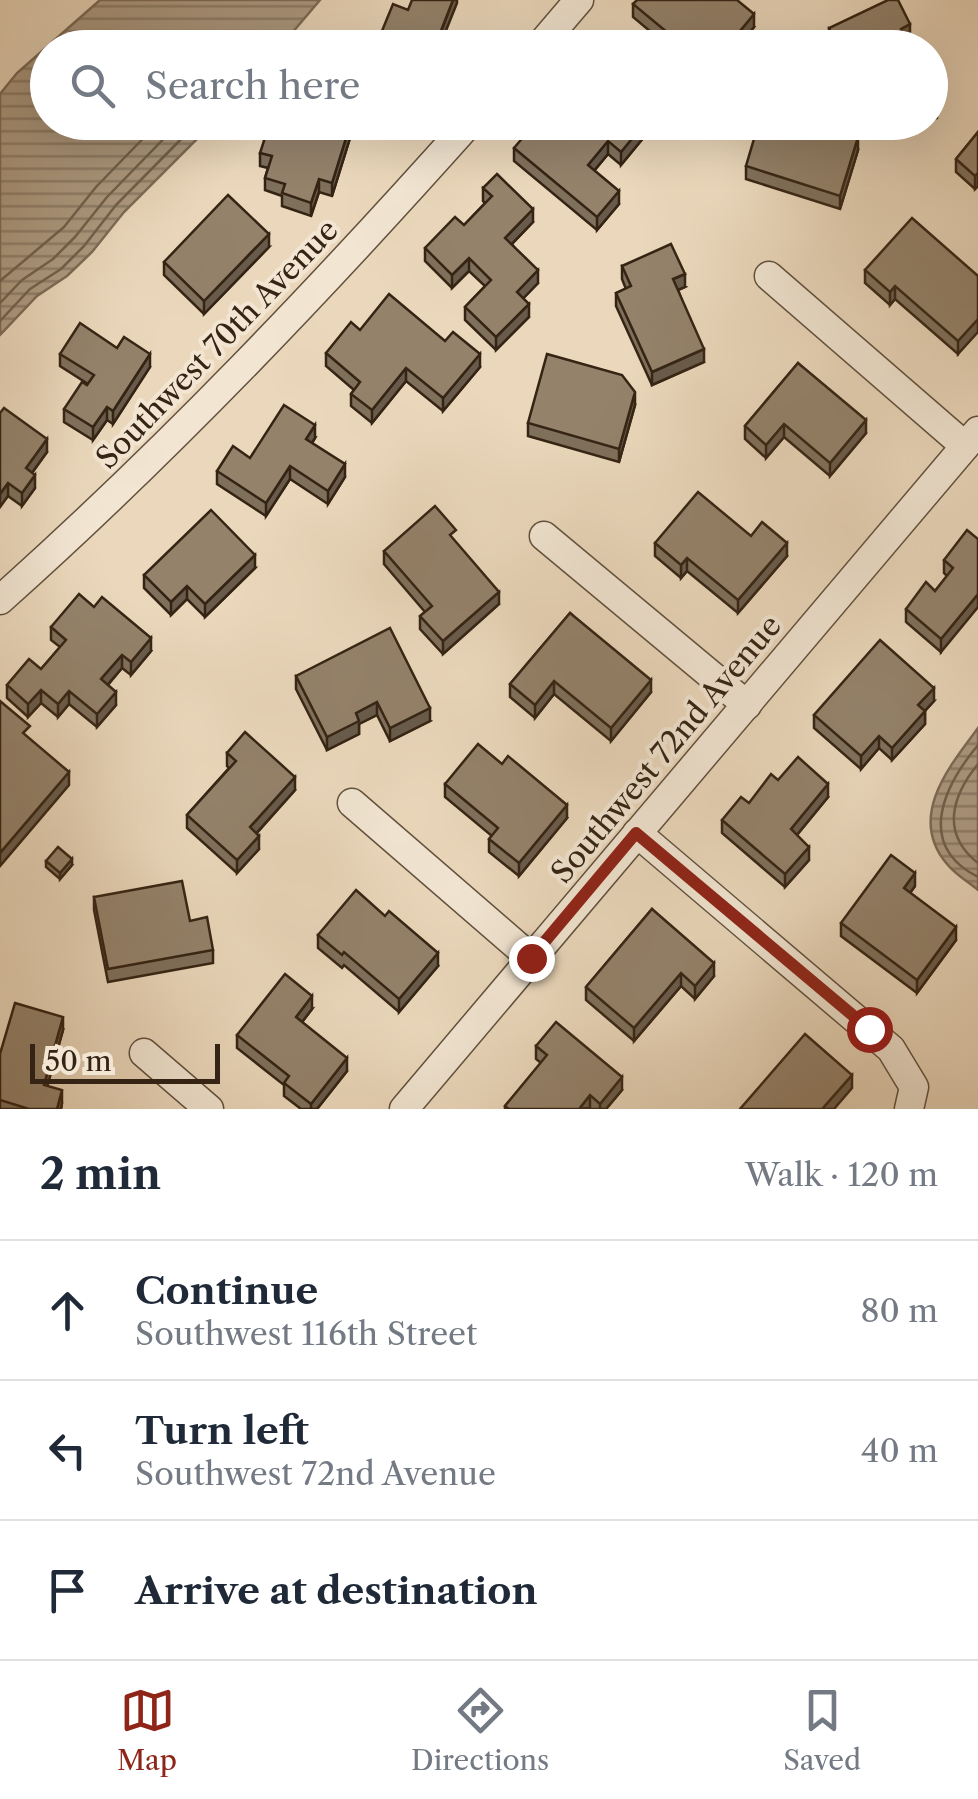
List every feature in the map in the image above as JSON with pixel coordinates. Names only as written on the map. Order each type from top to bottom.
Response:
[{"type":"street","points":[[553,30],[579,0]]},
{"type":"street","name":"Southwest 70th Avenue","points":[[0,600],[197,414],[332,275],[454,140]]},
{"type":"street","points":[[769,276],[972,439]]},
{"type":"street","name":"Southwest 72nd Avenue","points":[[404,1109],[972,439]]},
{"type":"street","points":[[544,536],[748,705]]},
{"type":"street","points":[[352,803],[531,958]]},
{"type":"street","points":[[636,833],[891,1049],[912,1098]]},
{"type":"street","points":[[144,1054],[208,1109]]},
{"type":"water","points":[[100,0],[320,0],[294,30],[66,30]]},
{"type":"water","points":[[30,62],[30,140],[196,140],[124,212],[92,252],[67,276],[37,296],[0,335],[0,94]]},
{"type":"water","points":[[978,728],[978,890],[947,864],[931,828],[937,793]]},
{"type":"building","points":[[412,0],[453,0],[441,30],[382,30],[393,4],[408,10]]},
{"type":"building","points":[[637,0],[737,0],[754,14],[741,30],[664,30],[633,4]]},
{"type":"building","points":[[888,0],[898,0],[910,24],[901,30],[829,28]]},
{"type":"building","points":[[978,132],[978,173],[975,176],[956,159]]},
{"type":"building","points":[[264,140],[345,140],[332,183],[319,179],[311,203],[282,193],[285,184],[265,178],[272,156],[260,153]]},
{"type":"building","points":[[521,140],[631,140],[621,152],[608,141],[588,165],[619,191],[597,217],[514,148]]},
{"type":"building","points":[[754,140],[857,140],[840,196],[746,166]]},
{"type":"building","points":[[497,174],[533,209],[505,238],[538,270],[517,292],[529,304],[496,337],[465,307],[491,280],[469,258],[452,275],[425,248],[455,217],[464,225],[492,196],[483,188]]},
{"type":"building","points":[[228,195],[269,234],[204,301],[164,262]]},
{"type":"building","points":[[912,218],[978,276],[978,319],[958,341],[895,286],[890,292],[865,270]]},
{"type":"building","points":[[671,244],[685,274],[673,279],[704,349],[652,372],[616,293],[631,286],[622,266]]},
{"type":"building","points":[[389,294],[445,341],[453,332],[480,354],[443,398],[406,368],[372,410],[351,394],[360,382],[326,353],[351,322],[360,330]]},
{"type":"building","points":[[80,323],[117,348],[124,337],[150,354],[113,411],[107,407],[93,427],[64,409],[82,382],[87,385],[94,375],[60,354]]},
{"type":"building","points":[[547,354],[622,375],[635,392],[619,449],[528,423]]},
{"type":"building","points":[[798,363],[866,420],[830,463],[784,424],[766,445],[745,426]]},
{"type":"building","points":[[284,405],[315,425],[306,439],[345,464],[328,491],[290,466],[266,503],[217,471],[233,446],[250,458]]},
{"type":"building","points":[[4,408],[47,439],[26,468],[35,475],[22,493],[8,483],[0,494],[0,413]]},
{"type":"building","points":[[698,492],[751,536],[762,522],[787,543],[738,600],[687,558],[681,565],[655,543]]},
{"type":"building","points":[[435,506],[456,530],[450,535],[499,592],[443,641],[420,616],[432,606],[384,551]]},
{"type":"building","points":[[211,510],[255,555],[205,604],[187,586],[171,602],[144,575]]},
{"type":"building","points":[[967,530],[978,539],[978,594],[941,639],[906,609],[926,582],[935,591],[953,568],[944,560]]},
{"type":"building","points":[[79,594],[94,607],[102,597],[151,638],[131,662],[122,655],[101,679],[116,692],[97,714],[69,691],[58,704],[41,690],[28,704],[7,685],[29,659],[41,669],[66,640],[51,627]]},
{"type":"building","points":[[570,613],[651,680],[611,728],[554,681],[535,705],[510,684]]},
{"type":"building","points":[[390,628],[430,708],[390,728],[377,702],[356,713],[359,721],[327,737],[296,676]]},
{"type":"building","points":[[880,640],[934,688],[918,705],[925,711],[892,748],[879,736],[861,756],[814,715]]},
{"type":"building","points":[[0,701],[30,726],[23,733],[69,772],[0,853]]},
{"type":"building","points":[[245,732],[295,777],[250,827],[259,836],[237,860],[187,815],[236,761],[227,753]]},
{"type":"building","points":[[478,744],[502,764],[508,756],[567,805],[519,863],[489,839],[498,828],[445,784]]},
{"type":"building","points":[[798,757],[828,784],[791,829],[809,847],[785,874],[722,820],[741,797],[749,803],[771,774],[778,780]]},
{"type":"building","points":[[58,847],[72,859],[60,873],[46,861]]},
{"type":"building","points":[[891,855],[915,873],[904,888],[956,927],[917,980],[841,923]]},
{"type":"building","points":[[182,881],[190,921],[207,917],[213,950],[108,969],[94,897]]},
{"type":"building","points":[[356,890],[385,916],[389,911],[438,953],[399,999],[318,935]]},
{"type":"building","points":[[652,909],[714,963],[695,986],[681,973],[634,1028],[586,987]]},
{"type":"building","points":[[285,974],[312,996],[296,1017],[347,1058],[311,1104],[284,1083],[289,1076],[237,1035]]},
{"type":"building","points":[[15,1003],[63,1017],[44,1085],[62,1090],[57,1109],[29,1109],[0,1100],[0,1054]]},
{"type":"building","points":[[556,1022],[622,1077],[600,1104],[590,1095],[579,1109],[509,1109],[505,1106],[547,1055],[536,1046]]},
{"type":"building","points":[[805,1034],[852,1075],[822,1109],[740,1109]]},
{"type":"route","points":[[531,958],[636,833],[869,1029]]}]
